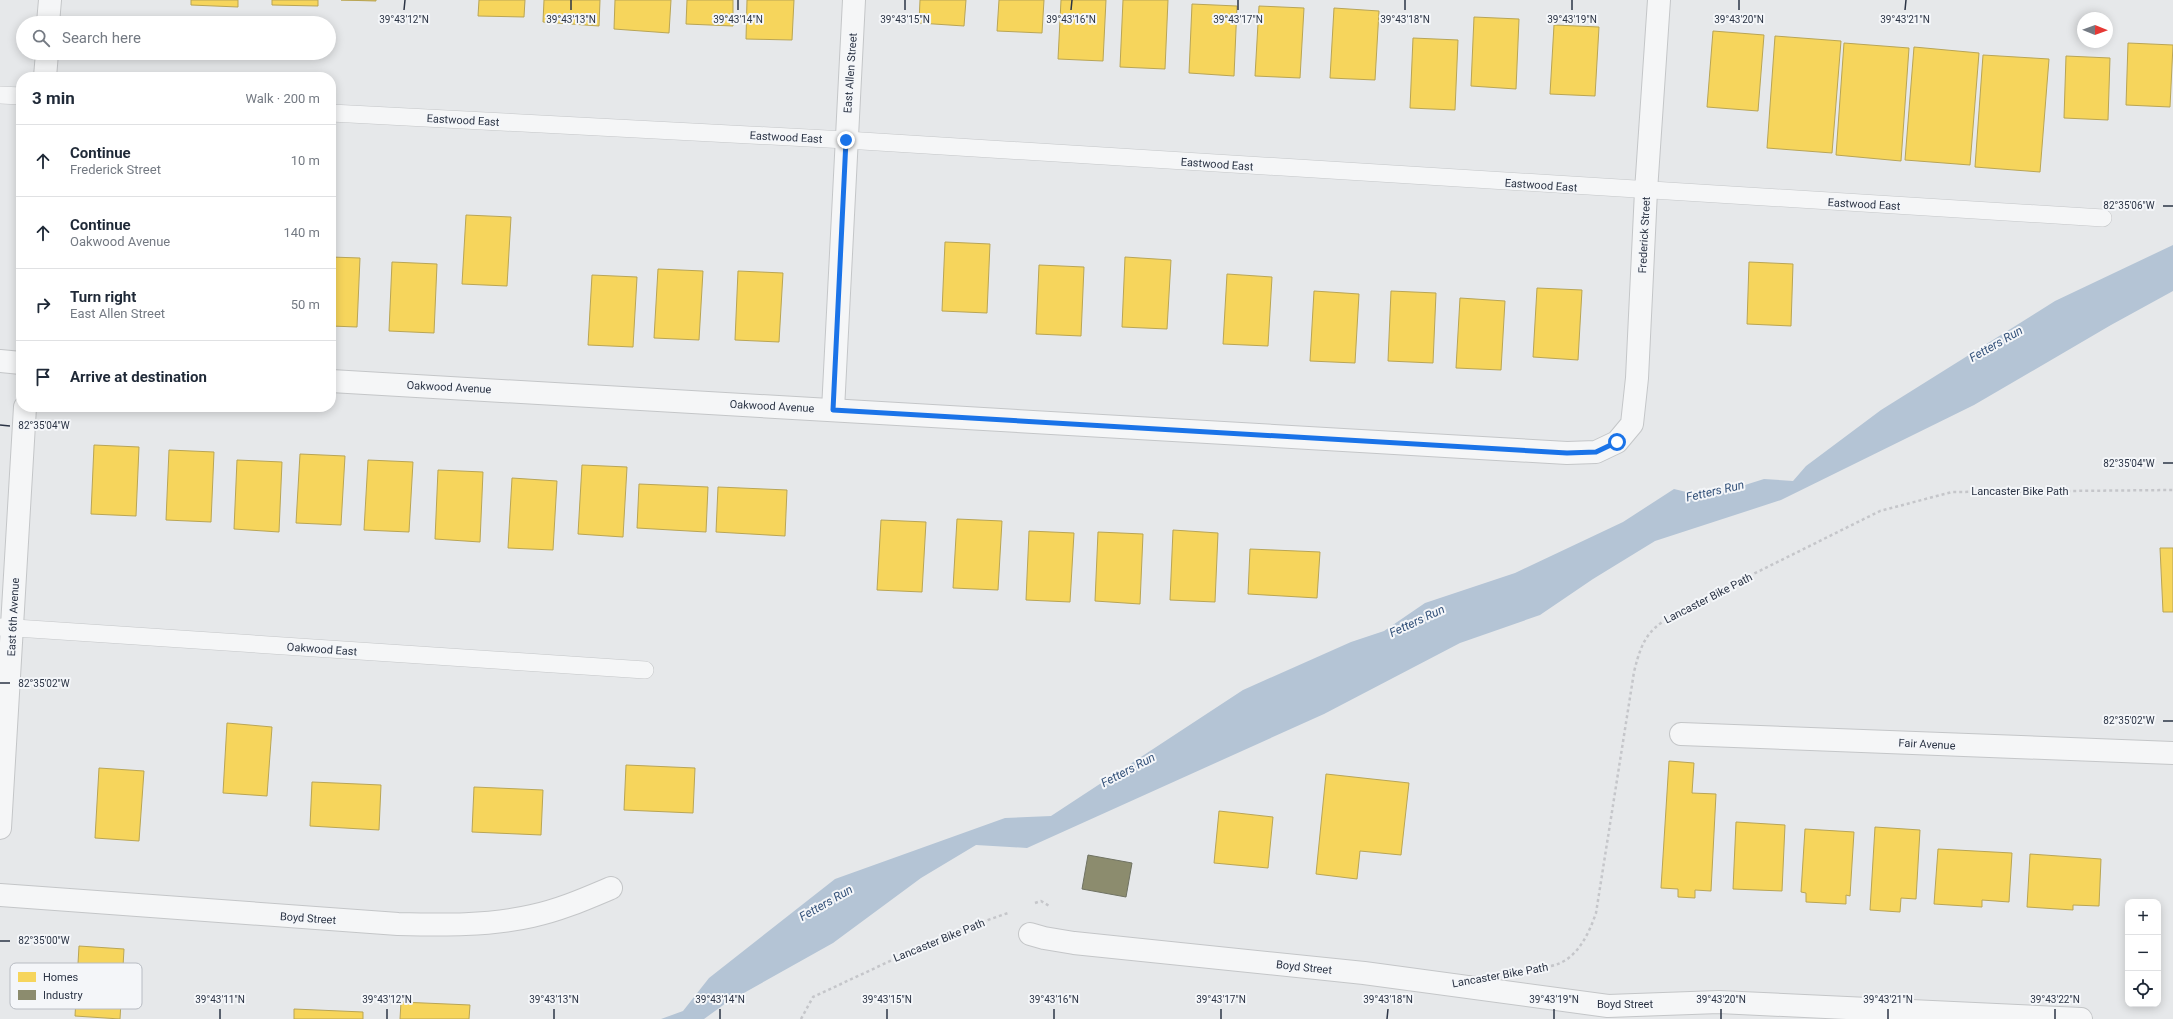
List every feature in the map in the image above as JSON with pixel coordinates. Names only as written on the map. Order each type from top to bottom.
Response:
[{"type":"street","points":[[49,16],[50,0]]},
{"type":"street","name":"East Allen Street","points":[[833,410],[854,0]]},
{"type":"street","name":"Frederick Street","points":[[1596,452],[1617,442],[1632,424],[1637,378],[1646,191],[1659,0]]},
{"type":"street","points":[[45,72],[46,60]]},
{"type":"street","points":[[0,362],[16,363]]},
{"type":"street","name":"Oakwood Avenue","points":[[336,381],[1567,453],[1596,452]]},
{"type":"street","name":"East 6th Avenue","points":[[0,828],[6,628],[25,412]]},
{"type":"street","name":"Fair Avenue","points":[[1681,734],[2173,753]]},
{"type":"street","name":"Boyd Street","points":[[0,895],[398,924],[452,925],[492,922],[533,916],[572,904],[611,888]]},
{"type":"street","name":"Boyd Street","points":[[1030,934],[1074,943],[1364,973],[1607,1013],[1719,1002],[2081,1019]]},
{"type":"lane","points":[[0,95],[16,96]]},
{"type":"lane","name":"Eastwood East","points":[[336,113],[846,140],[1646,191],[2103,218]]},
{"type":"lane","name":"Oakwood East","points":[[6,628],[645,670]]},
{"type":"path","name":"Lancaster Bike Path","points":[[1550,967],[1557,965],[1574,953],[1588,936],[1596,913],[1634,672],[1640,647],[1657,624],[1683,609],[1880,511],[1952,492],[2173,490]]},
{"type":"path","points":[[1034,903],[1041,901],[1049,904],[1062,919],[1074,943]]},
{"type":"path","name":"Lancaster Bike Path","points":[[801,1019],[813,997],[948,934],[1012,911]]},
{"type":"water","name":"Fetters Run","points":[[2173,245],[2173,291],[2111,325],[1974,405],[1781,500],[1655,541],[1593,579],[1540,615],[1460,643],[1324,714],[1027,848],[976,845],[921,878],[833,943],[726,1003],[704,1019],[661,1019],[683,1011],[709,978],[835,879],[1005,818],[1051,816],[1243,690],[1351,642],[1384,631],[1425,603],[1515,573],[1623,522],[1674,489],[1707,497],[1764,479],[1793,481],[1806,466],[1881,410],[2055,301]]},
{"type":"building: Homes","points":[[191,0],[238,0],[238,7],[191,5]]},
{"type":"building: Homes","points":[[272,0],[318,0],[318,6],[272,5]]},
{"type":"building: Homes","points":[[341,0],[376,0],[376,1]]},
{"type":"building: Homes","points":[[479,0],[525,0],[524,17],[478,16]]},
{"type":"building: Homes","points":[[544,0],[600,0],[599,26],[543,22]]},
{"type":"building: Homes","points":[[615,0],[671,0],[669,33],[614,29]]},
{"type":"building: Homes","points":[[687,0],[733,0],[733,26],[686,24]]},
{"type":"building: Homes","points":[[747,0],[794,0],[792,40],[746,39]]},
{"type":"building: Homes","points":[[920,0],[966,0],[964,26],[919,23]]},
{"type":"building: Homes","points":[[999,0],[1044,0],[1042,33],[997,31]]},
{"type":"building: Homes","points":[[1061,0],[1106,0],[1103,61],[1058,59]]},
{"type":"building: Homes","points":[[1123,0],[1168,0],[1165,69],[1120,67]]},
{"type":"building: Homes","points":[[1192,4],[1237,6],[1234,76],[1189,73]]},
{"type":"building: Homes","points":[[1259,6],[1304,8],[1300,78],[1255,76]]},
{"type":"building: Homes","points":[[1334,8],[1379,11],[1375,80],[1330,78]]},
{"type":"building: Homes","points":[[1474,17],[1519,19],[1516,89],[1471,86]]},
{"type":"building: Homes","points":[[1554,25],[1599,27],[1595,96],[1550,94]]},
{"type":"building: Homes","points":[[1713,31],[1764,35],[1758,111],[1707,107]]},
{"type":"building: Homes","points":[[1775,36],[1841,41],[1832,153],[1767,148]]},
{"type":"building: Homes","points":[[1413,38],[1458,40],[1455,110],[1410,108]]},
{"type":"building: Homes","points":[[1844,43],[1909,48],[1901,161],[1836,155]]},
{"type":"building: Homes","points":[[2128,43],[2173,45],[2170,107],[2126,105]]},
{"type":"building: Homes","points":[[1914,47],[1979,53],[1970,165],[1905,160]]},
{"type":"building: Homes","points":[[1983,55],[2049,59],[2040,172],[1975,167]]},
{"type":"building: Homes","points":[[2066,56],[2110,58],[2108,120],[2064,118]]},
{"type":"building: Homes","points":[[466,215],[511,217],[507,286],[462,284]]},
{"type":"building: Homes","points":[[945,242],[990,244],[987,313],[942,311]]},
{"type":"building: Homes","points":[[336,257],[360,258],[357,327],[336,326]]},
{"type":"building: Homes","points":[[1125,257],[1171,260],[1167,329],[1122,327]]},
{"type":"building: Homes","points":[[392,262],[437,264],[434,333],[389,331]]},
{"type":"building: Homes","points":[[1749,262],[1793,264],[1791,326],[1747,324]]},
{"type":"building: Homes","points":[[1039,265],[1084,267],[1081,336],[1036,334]]},
{"type":"building: Homes","points":[[658,269],[703,271],[699,340],[654,338]]},
{"type":"building: Homes","points":[[738,271],[783,273],[779,342],[735,340]]},
{"type":"building: Homes","points":[[1227,274],[1272,277],[1268,346],[1223,344]]},
{"type":"building: Homes","points":[[592,275],[637,277],[633,347],[588,345]]},
{"type":"building: Homes","points":[[1537,288],[1582,290],[1578,360],[1533,357]]},
{"type":"building: Homes","points":[[1314,291],[1359,294],[1355,363],[1310,361]]},
{"type":"building: Homes","points":[[1391,291],[1436,293],[1433,363],[1388,361]]},
{"type":"building: Homes","points":[[1460,298],[1505,301],[1501,370],[1456,368]]},
{"type":"building: Homes","points":[[94,445],[139,447],[136,516],[91,514]]},
{"type":"building: Homes","points":[[169,450],[214,452],[211,522],[166,520]]},
{"type":"building: Homes","points":[[300,454],[345,456],[341,525],[296,523]]},
{"type":"building: Homes","points":[[237,460],[282,462],[279,532],[234,529]]},
{"type":"building: Homes","points":[[368,460],[413,462],[409,532],[364,530]]},
{"type":"building: Homes","points":[[582,465],[627,467],[623,537],[578,534]]},
{"type":"building: Homes","points":[[438,470],[483,472],[480,542],[435,539]]},
{"type":"building: Homes","points":[[512,478],[557,481],[553,550],[508,548]]},
{"type":"building: Homes","points":[[639,484],[708,487],[706,532],[637,528]]},
{"type":"building: Homes","points":[[718,487],[787,490],[785,536],[716,532]]},
{"type":"building: Homes","points":[[957,519],[1002,521],[998,590],[953,588]]},
{"type":"building: Homes","points":[[881,520],[926,522],[922,592],[877,590]]},
{"type":"building: Homes","points":[[1173,530],[1218,533],[1215,602],[1170,600]]},
{"type":"building: Homes","points":[[1029,531],[1074,533],[1070,602],[1026,600]]},
{"type":"building: Homes","points":[[1098,532],[1143,534],[1140,604],[1095,601]]},
{"type":"building: Homes","points":[[2160,548],[2173,548],[2173,612],[2163,612]]},
{"type":"building: Homes","points":[[1250,549],[1320,552],[1317,598],[1248,594]]},
{"type":"building: Homes","points":[[227,723],[272,727],[267,796],[223,793]]},
{"type":"building: Homes","points":[[1669,761],[1694,763],[1692,793],[1716,794],[1711,891],[1695,890],[1695,898],[1678,897],[1678,889],[1661,888]]},
{"type":"building: Homes","points":[[626,765],[695,768],[693,813],[624,810]]},
{"type":"building: Homes","points":[[99,768],[144,771],[139,841],[95,838]]},
{"type":"building: Homes","points":[[1326,774],[1409,783],[1401,855],[1360,851],[1357,879],[1316,874]]},
{"type":"building: Homes","points":[[312,782],[381,785],[379,830],[310,826]]},
{"type":"building: Homes","points":[[474,787],[543,790],[541,835],[472,832]]},
{"type":"building: Homes","points":[[1219,811],[1273,817],[1268,868],[1214,863]]},
{"type":"building: Homes","points":[[1736,822],[1785,825],[1782,891],[1733,889]]},
{"type":"building: Homes","points":[[1875,827],[1920,830],[1916,899],[1901,898],[1900,912],[1870,910]]},
{"type":"building: Homes","points":[[1805,829],[1854,832],[1850,896],[1846,895],[1846,904],[1806,902],[1806,893],[1801,892]]},
{"type":"building: Homes","points":[[1938,849],[2012,853],[2009,902],[1982,900],[1982,907],[1934,904]]},
{"type":"building: Homes","points":[[2030,854],[2101,859],[2099,906],[2073,905],[2073,910],[2027,907]]},
{"type":"building: Homes","points":[[79,946],[124,949],[123,963],[78,963]]},
{"type":"building: Homes","points":[[401,1002],[470,1005],[469,1019],[400,1019]]},
{"type":"building: Homes","points":[[75,1009],[121,1009],[120,1019],[75,1016]]},
{"type":"building: Homes","points":[[294,1009],[363,1012],[363,1019],[294,1019]]},
{"type":"building: Industry","points":[[1088,855],[1132,863],[1126,897],[1082,889]]},
{"type":"route","points":[[846,140],[833,410],[1567,453],[1596,452],[1617,442]]}]
